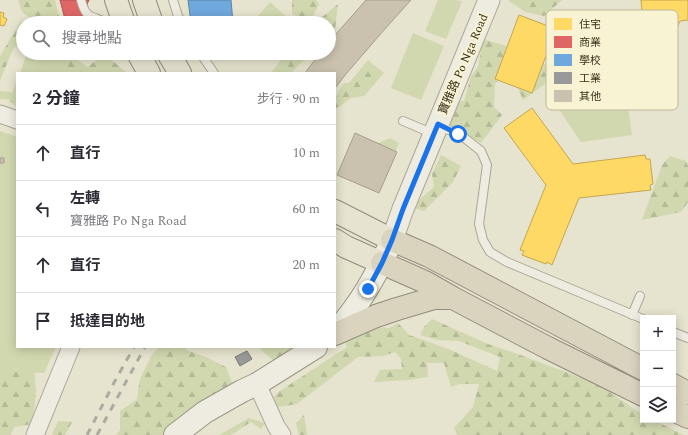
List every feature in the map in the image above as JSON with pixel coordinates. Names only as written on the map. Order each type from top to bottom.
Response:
[{"type":"highway","points":[[392,240],[429,256],[640,368]]},
{"type":"highway","points":[[382,263],[425,282],[548,348],[640,394]]},
{"type":"highway","points":[[336,333],[376,316],[434,298],[453,298]]},
{"type":"highway","points":[[676,387],[688,393]]},
{"type":"highway","points":[[676,411],[688,417]]},
{"type":"main road","points":[[116,0],[122,16]]},
{"type":"main road","points":[[144,0],[150,16]]},
{"type":"main road","points":[[172,60],[179,72]]},
{"type":"main road","points":[[336,211],[392,240],[382,263],[363,296],[336,332]]},
{"type":"main road","points":[[336,241],[346,247],[382,263]]},
{"type":"main road","points":[[175,435],[204,412],[256,384],[314,348]]},
{"type":"street","name":"寶雅路 Po Nga Road","points":[[392,240],[403,209],[489,0]]},
{"type":"street","points":[[0,114],[16,120]]},
{"type":"street","points":[[35,435],[71,348]]},
{"type":"street","points":[[256,384],[276,426],[282,435]]},
{"type":"lane","points":[[81,0],[86,13],[90,16]]},
{"type":"lane","points":[[173,0],[178,16]]},
{"type":"lane","points":[[205,60],[213,72]]},
{"type":"lane","points":[[403,121],[462,136],[481,151],[487,165],[479,224],[483,240],[490,252],[508,262],[640,319]]},
{"type":"lane","points":[[632,315],[640,296]]},
{"type":"lane","points":[[676,333],[688,338]]},
{"type":"green space","points":[[18,0],[55,0],[59,16],[27,16],[22,12]]},
{"type":"green space","points":[[292,0],[316,0],[319,4],[313,16],[296,16],[292,14]]},
{"type":"green space","points":[[438,0],[458,0],[462,2],[446,39],[425,31]]},
{"type":"green space","points":[[508,0],[562,0],[551,10],[546,10],[546,14],[544,16],[525,12]]},
{"type":"green space","points":[[270,2],[285,16],[258,16]]},
{"type":"green space","points":[[338,4],[336,21],[336,16],[323,16]]},
{"type":"green space","points":[[16,29],[16,46],[12,51],[0,81],[0,56]]},
{"type":"green space","points":[[413,33],[444,46],[421,100],[391,88]]},
{"type":"green space","points":[[483,39],[532,54],[546,65],[546,83],[523,100],[511,72],[495,84],[494,107],[502,115],[481,143],[438,119],[443,104],[464,101],[471,76],[478,67]]},
{"type":"green space","points":[[25,60],[58,60],[62,66],[70,72],[20,72]]},
{"type":"green space","points":[[45,60],[77,60],[88,67],[97,60],[111,60],[126,72],[37,72]]},
{"type":"green space","points":[[281,60],[304,60],[292,72],[272,72]]},
{"type":"green space","points":[[368,60],[384,73],[364,96],[351,98],[336,109],[336,96],[343,84],[350,82]]},
{"type":"green space","points":[[16,83],[16,106],[9,102]]},
{"type":"green space","points":[[0,91],[10,92],[16,100],[0,99]]},
{"type":"green space","points":[[629,110],[632,135],[581,142],[560,111]]},
{"type":"green space","points":[[0,131],[16,137],[16,348],[56,348],[44,373],[0,371]]},
{"type":"green space","points":[[390,138],[399,143],[395,152],[377,144]]},
{"type":"green space","points":[[441,155],[461,166],[453,182],[424,211],[414,208],[419,200],[434,187],[432,174]]},
{"type":"green space","points":[[670,156],[686,161],[688,166],[688,202],[681,212],[642,220],[662,165]]},
{"type":"green space","points":[[432,319],[488,344],[598,384],[640,413],[640,423],[659,423],[684,435],[458,435],[454,428],[473,407],[479,384],[459,384],[451,387],[444,363],[427,363],[428,377],[374,382],[380,370],[402,369],[401,359],[395,352],[383,356],[358,357],[297,404],[279,407],[274,415],[269,401],[280,391],[347,347],[345,341],[364,326],[389,328],[398,323],[409,335],[453,351],[497,371],[500,357],[459,341],[437,340],[420,335],[424,327]]},
{"type":"green space","points":[[158,348],[187,348],[186,350],[206,357],[226,367],[233,385],[167,435],[116,435],[120,430],[120,411],[137,399],[140,379],[151,356]]},
{"type":"green space","points":[[262,348],[299,348],[275,362],[260,349]]},
{"type":"green space","points":[[0,357],[34,367],[36,392],[33,424],[14,427],[11,435],[0,435]]},
{"type":"green space","points":[[304,415],[307,435],[299,435],[296,423]]},
{"type":"green space","points":[[249,418],[265,423],[261,429],[251,422],[231,435],[219,435]]},
{"type":"green space","points":[[58,421],[72,422],[65,435],[52,435]]},
{"type":"building: 住宅","points":[[641,0],[688,0],[688,20],[680,21],[678,26],[678,10],[642,10]]},
{"type":"building: 住宅","points":[[0,12],[4,13],[3,17],[7,19],[4,26],[0,25]]},
{"type":"building: 住宅","points":[[519,15],[546,25],[546,56],[532,93],[495,79]]},
{"type":"building: 住宅","points":[[532,108],[573,164],[645,155],[646,159],[650,159],[653,184],[650,185],[651,190],[579,198],[552,265],[547,262],[546,264],[522,255],[524,251],[520,250],[546,185],[504,128]]},
{"type":"building: 商業","points":[[60,0],[89,0],[81,16],[64,16]]},
{"type":"building: 學校","points":[[188,0],[231,0],[232,16],[190,16]]},
{"type":"building: 工業","points":[[247,351],[252,359],[240,366],[235,357]]},
{"type":"building: 其他","points":[[366,0],[411,0],[336,87],[336,72],[306,72],[315,60],[336,60],[336,34]]},
{"type":"building: 其他","points":[[355,133],[397,152],[379,193],[337,175]]},
{"type":"building: 其他","points":[[0,158],[4,158],[4,163],[0,163]]},
{"type":"railway","points":[[87,435],[133,348]]},
{"type":"railway","points":[[97,435],[144,348]]},
{"type":"route","points":[[368,289],[392,240],[403,209],[438,124],[458,134]]}]
